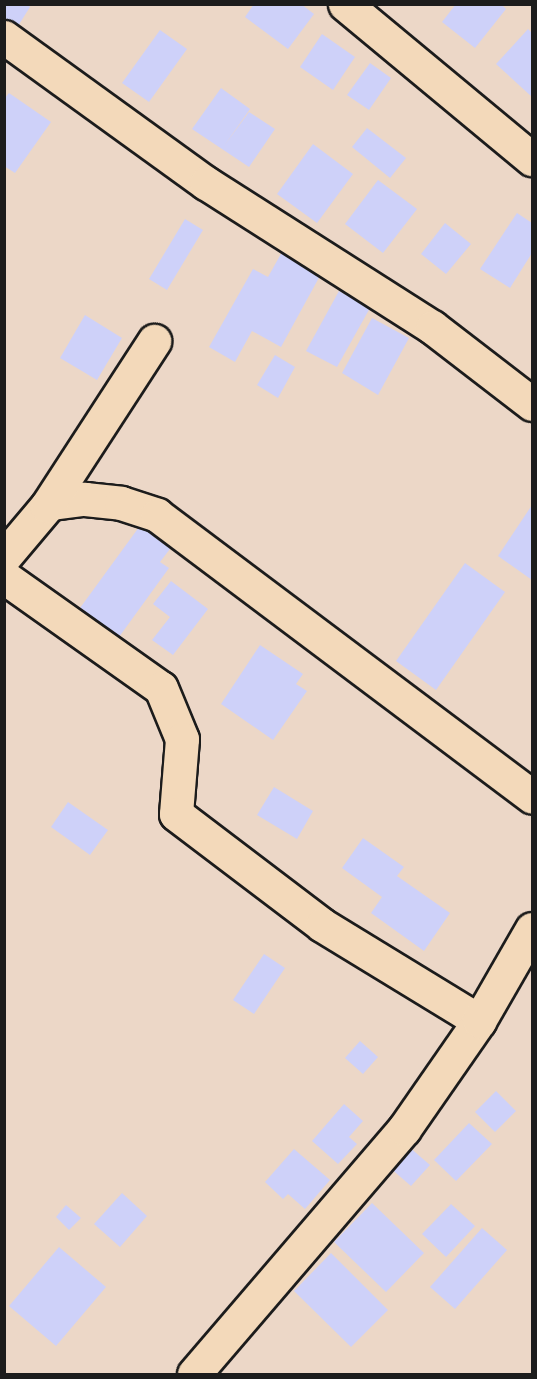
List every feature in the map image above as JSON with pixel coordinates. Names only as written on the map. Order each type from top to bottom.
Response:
[{"type":"street","points":[[345,4],[532,159]]},
{"type":"street","points":[[4,38],[206,183],[432,327],[532,404]]},
{"type":"street","points":[[4,557],[50,502],[154,341]]},
{"type":"street","points":[[50,502],[85,499],[121,503],[157,515],[532,797]]},
{"type":"street","points":[[4,577],[161,688],[182,738],[176,814],[322,925],[479,1021]]},
{"type":"street","points":[[194,1374],[404,1129],[479,1021],[532,929]]},
{"type":"building","points":[[4,4],[27,4],[30,7],[18,26],[4,17]]},
{"type":"building","points":[[254,4],[301,4],[314,14],[288,49],[245,17]]},
{"type":"building","points":[[456,4],[501,4],[506,9],[475,48],[442,22]]},
{"type":"building","points":[[528,29],[532,33],[532,97],[496,64]]},
{"type":"building","points":[[160,30],[187,49],[149,102],[122,83]]},
{"type":"building","points":[[322,34],[355,57],[333,90],[300,67]]},
{"type":"building","points":[[370,63],[391,78],[369,110],[347,95]]},
{"type":"building","points":[[221,88],[250,109],[224,146],[249,112],[275,129],[249,167],[192,129]]},
{"type":"building","points":[[9,93],[51,122],[15,173],[4,166],[4,99]]},
{"type":"building","points":[[367,128],[406,158],[390,178],[352,147]]},
{"type":"building","points":[[313,144],[353,174],[317,223],[277,194]]},
{"type":"building","points":[[378,180],[417,209],[383,253],[345,224]]},
{"type":"building","points":[[517,213],[532,223],[532,253],[510,288],[480,269]]},
{"type":"building","points":[[185,219],[203,230],[167,290],[149,279]]},
{"type":"building","points":[[445,223],[471,244],[446,274],[421,254]]},
{"type":"building","points":[[282,252],[321,274],[281,347],[252,331],[235,362],[209,347],[253,269],[268,277]]},
{"type":"building","points":[[339,291],[370,308],[337,367],[306,351]]},
{"type":"building","points":[[85,315],[122,338],[97,380],[60,358]]},
{"type":"building","points":[[372,318],[409,338],[378,395],[342,373]]},
{"type":"building","points":[[275,355],[295,367],[278,398],[257,385]]},
{"type":"building","points":[[532,505],[532,580],[498,556]]},
{"type":"building","points":[[142,523],[173,545],[160,562],[169,568],[119,637],[80,608]]},
{"type":"building","points":[[465,563],[505,592],[436,690],[396,661]]},
{"type":"building","points":[[171,581],[208,609],[173,655],[152,640],[170,617],[153,604]]},
{"type":"building","points":[[260,645],[303,674],[296,684],[307,691],[273,740],[221,704]]},
{"type":"building","points":[[274,787],[313,811],[297,839],[257,815]]},
{"type":"building","points":[[68,802],[108,830],[90,855],[51,827]]},
{"type":"building","points":[[363,838],[404,867],[397,876],[450,913],[424,951],[371,913],[382,897],[342,868]]},
{"type":"building","points":[[264,954],[285,968],[254,1014],[233,1000]]},
{"type":"building","points":[[360,1041],[378,1057],[363,1074],[345,1058]]},
{"type":"building","points":[[496,1091],[516,1111],[495,1132],[475,1112]]},
{"type":"building","points":[[344,1104],[363,1121],[349,1137],[357,1144],[338,1164],[312,1141]]},
{"type":"building","points":[[469,1123],[492,1144],[456,1181],[434,1160]]},
{"type":"building","points":[[408,1146],[430,1165],[411,1186],[389,1167]]},
{"type":"building","points":[[294,1149],[330,1180],[305,1209],[288,1194],[283,1199],[265,1182]]},
{"type":"building","points":[[122,1193],[147,1216],[120,1247],[94,1224]]},
{"type":"building","points":[[372,1203],[424,1253],[386,1292],[334,1242]]},
{"type":"building","points":[[451,1204],[475,1226],[446,1257],[422,1234]]},
{"type":"building","points":[[66,1205],[81,1218],[69,1230],[56,1217]]},
{"type":"building","points":[[482,1228],[507,1250],[455,1309],[430,1287]]},
{"type":"building","points":[[59,1247],[106,1287],[56,1346],[9,1306]]},
{"type":"building","points":[[331,1253],[388,1310],[351,1347],[294,1291]]}]
